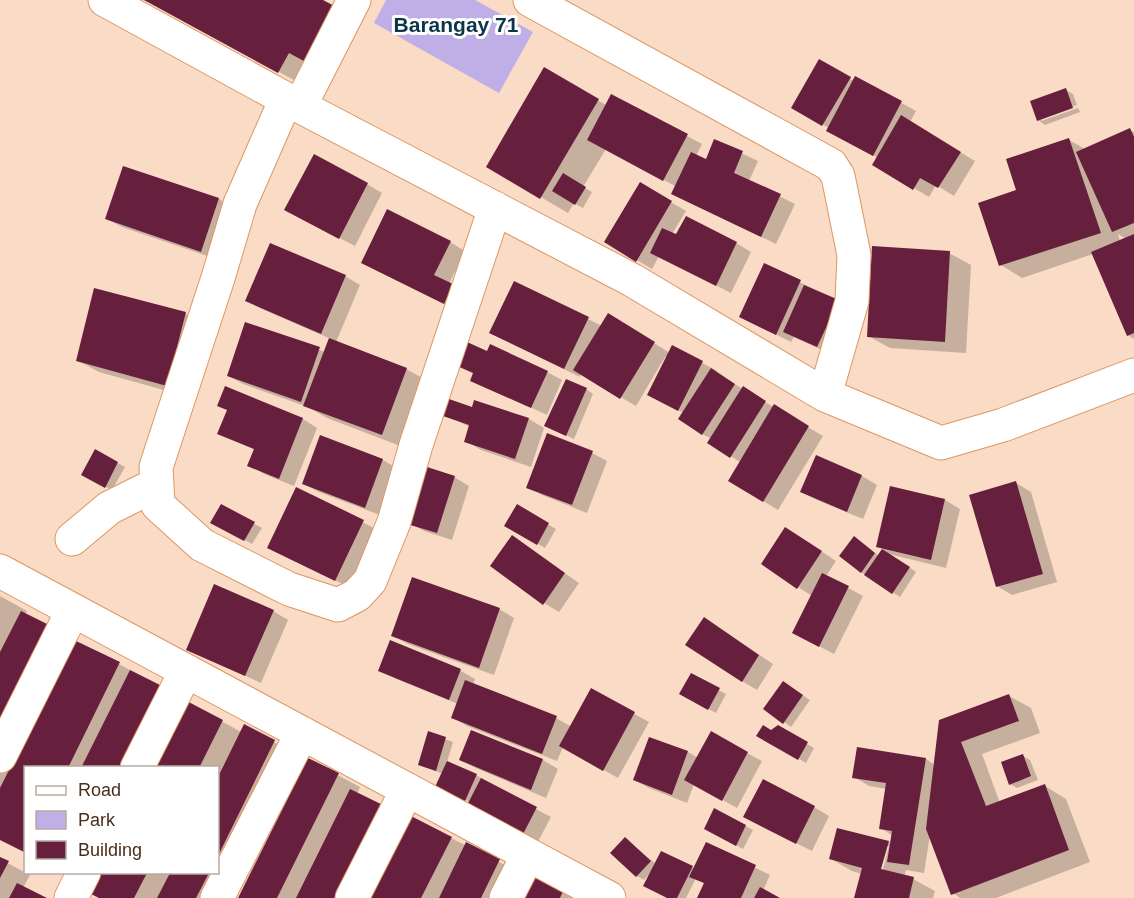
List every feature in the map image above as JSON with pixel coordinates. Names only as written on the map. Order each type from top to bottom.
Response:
[{"type":"street","points":[[105,0],[293,103],[632,280],[825,395],[941,443],[1003,425],[1134,375]]},
{"type":"street","points":[[354,0],[293,103],[240,204],[156,467],[158,505],[202,545],[289,589],[338,605],[357,595],[370,581],[394,522],[416,445],[495,208]]},
{"type":"street","points":[[530,0],[831,165],[838,176],[854,255],[852,301],[825,395]]},
{"type":"street","points":[[72,539],[109,508],[157,484]]},
{"type":"street","points":[[0,571],[609,898]]},
{"type":"street","points":[[0,756],[73,610]]},
{"type":"street","points":[[138,766],[186,671]]},
{"type":"street","points":[[217,898],[302,733]]},
{"type":"street","points":[[352,898],[407,790]]},
{"type":"street","points":[[506,898],[528,855]]},
{"type":"street","points":[[70,898],[83,874]]},
{"type":"green space","points":[[386,0],[475,0],[533,32],[499,93],[374,23]]},
{"type":"building","points":[[144,0],[323,0],[342,10],[313,66],[289,53],[278,73]]},
{"type":"building","points":[[819,59],[851,77],[822,126],[791,108]]},
{"type":"building","points":[[544,67],[599,99],[540,199],[486,167]]},
{"type":"building","points":[[855,76],[902,101],[873,156],[826,131]]},
{"type":"building","points":[[1066,88],[1073,108],[1037,121],[1030,101]]},
{"type":"building","points":[[611,94],[688,134],[663,181],[587,140]]},
{"type":"building","points":[[901,115],[961,152],[938,188],[920,178],[913,190],[872,165]]},
{"type":"building","points":[[1130,128],[1134,137],[1134,223],[1112,232],[1076,152]]},
{"type":"building","points":[[1069,138],[1101,233],[999,266],[978,203],[1016,190],[1006,159]]},
{"type":"building","points":[[714,139],[743,151],[734,173],[781,194],[761,237],[671,194],[691,152],[706,159]]},
{"type":"building","points":[[314,154],[368,183],[339,239],[284,210]]},
{"type":"building","points":[[123,166],[219,198],[201,252],[105,219]]},
{"type":"building","points":[[563,173],[586,187],[575,205],[552,191]]},
{"type":"building","points":[[640,182],[672,201],[636,262],[604,242]]},
{"type":"building","points":[[387,209],[451,241],[434,275],[453,284],[444,304],[361,263]]},
{"type":"building","points":[[686,216],[737,242],[716,286],[650,253],[662,228],[676,234]]},
{"type":"building","points":[[1134,234],[1134,333],[1127,336],[1091,252]]},
{"type":"building","points":[[270,243],[346,275],[321,334],[245,301]]},
{"type":"building","points":[[872,246],[950,251],[945,342],[867,337]]},
{"type":"building","points":[[764,263],[801,280],[776,335],[739,317]]},
{"type":"building","points":[[514,281],[589,317],[564,369],[489,333]]},
{"type":"building","points":[[804,285],[839,300],[817,347],[783,332]]},
{"type":"building","points":[[94,288],[186,312],[167,386],[76,361]]},
{"type":"building","points":[[608,313],[655,342],[620,399],[573,370]]},
{"type":"building","points":[[245,322],[320,347],[301,402],[227,376]]},
{"type":"building","points":[[329,338],[407,368],[382,435],[303,406]]},
{"type":"building","points":[[467,342],[487,351],[490,344],[548,371],[531,408],[470,381],[473,373],[457,366]]},
{"type":"building","points":[[672,345],[703,361],[678,411],[647,395]]},
{"type":"building","points":[[711,368],[735,384],[702,435],[678,419]]},
{"type":"building","points":[[566,379],[587,388],[566,436],[544,426]]},
{"type":"building","points":[[225,386],[303,418],[279,479],[247,466],[254,449],[217,434],[227,410],[217,406]]},
{"type":"building","points":[[743,386],[766,401],[730,458],[707,443]]},
{"type":"building","points":[[449,399],[472,407],[474,400],[529,418],[515,459],[464,442],[469,425],[443,416]]},
{"type":"building","points":[[774,404],[809,426],[763,502],[728,481]]},
{"type":"building","points":[[547,433],[593,451],[572,505],[526,488]]},
{"type":"building","points":[[320,435],[383,459],[365,508],[302,484]]},
{"type":"building","points":[[95,449],[118,462],[105,488],[81,475]]},
{"type":"building","points":[[816,455],[862,475],[847,512],[800,492]]},
{"type":"building","points":[[424,466],[455,476],[437,533],[407,524]]},
{"type":"building","points":[[1016,481],[1043,574],[996,587],[969,495]]},
{"type":"building","points":[[890,486],[945,499],[931,560],[876,547]]},
{"type":"building","points":[[296,487],[364,520],[335,581],[267,548]]},
{"type":"building","points":[[221,504],[255,522],[244,541],[210,523]]},
{"type":"building","points":[[517,504],[549,523],[537,545],[504,526]]},
{"type":"building","points":[[785,527],[822,551],[797,589],[761,564]]},
{"type":"building","points":[[512,535],[565,573],[543,605],[490,566]]},
{"type":"building","points":[[854,536],[875,553],[861,573],[839,556]]},
{"type":"building","points":[[882,549],[910,567],[892,594],[864,575]]},
{"type":"building","points":[[822,573],[849,586],[819,647],[792,633]]},
{"type":"building","points":[[412,577],[500,608],[479,668],[391,636]]},
{"type":"building","points":[[214,584],[274,610],[245,676],[186,650]]},
{"type":"building","points":[[21,611],[51,626],[0,730],[0,652]]},
{"type":"building","points":[[704,617],[759,655],[742,682],[685,645]]},
{"type":"building","points":[[74,640],[120,662],[69,766],[24,766],[24,852],[0,840],[0,788]]},
{"type":"building","points":[[390,640],[461,669],[449,700],[378,671]]},
{"type":"building","points":[[130,670],[160,685],[120,766],[82,766]]},
{"type":"building","points":[[691,673],[720,688],[708,710],[679,694]]},
{"type":"building","points":[[465,680],[557,716],[542,754],[451,718]]},
{"type":"building","points":[[783,681],[803,695],[783,724],[763,709]]},
{"type":"building","points":[[591,688],[635,712],[603,771],[559,746]]},
{"type":"building","points":[[1009,694],[1019,721],[961,742],[986,806],[1045,784],[1069,850],[951,895],[926,829],[939,720]]},
{"type":"building","points":[[181,698],[223,720],[200,766],[147,766]]},
{"type":"building","points":[[244,724],[275,740],[219,854],[219,775]]},
{"type":"building","points":[[763,725],[771,730],[778,725],[808,742],[798,760],[756,736]]},
{"type":"building","points":[[471,730],[543,759],[531,790],[459,760]]},
{"type":"building","points":[[428,731],[446,737],[436,771],[418,765]]},
{"type":"building","points":[[711,731],[748,752],[722,801],[684,780]]},
{"type":"building","points":[[649,737],[688,751],[672,795],[633,780]]},
{"type":"building","points":[[857,747],[926,758],[909,865],[887,862],[892,831],[879,829],[886,783],[852,778]]},
{"type":"building","points":[[1023,754],[1031,776],[1009,785],[1001,762]]},
{"type":"building","points":[[308,758],[339,773],[277,898],[238,898]]},
{"type":"building","points":[[447,761],[477,774],[465,801],[435,787]]},
{"type":"building","points":[[481,778],[537,807],[519,842],[463,813]]},
{"type":"building","points":[[763,779],[815,806],[796,844],[743,817]]},
{"type":"building","points":[[350,789],[385,806],[339,898],[296,898]]},
{"type":"building","points":[[714,808],[746,825],[736,846],[704,829]]},
{"type":"building","points":[[411,816],[452,837],[421,898],[371,898]]},
{"type":"building","points":[[837,828],[889,841],[881,869],[914,877],[909,898],[854,898],[862,868],[829,859]]},
{"type":"building","points":[[625,837],[651,861],[636,877],[610,853]]},
{"type":"building","points":[[466,842],[500,859],[481,898],[439,898]]},
{"type":"building","points":[[706,842],[756,865],[741,898],[697,898],[704,883],[689,877]]},
{"type":"building","points":[[661,851],[693,866],[677,898],[667,898],[643,886]]},
{"type":"building","points":[[0,857],[9,861],[0,878]]},
{"type":"building","points":[[94,874],[146,874],[134,898],[99,898],[85,891]]},
{"type":"building","points":[[169,874],[208,874],[196,898],[157,898]]},
{"type":"building","points":[[531,875],[563,891],[560,898],[520,898]]},
{"type":"building","points":[[17,883],[47,898],[9,898]]},
{"type":"building","points":[[760,887],[780,898],[754,898]]},
{"type":"district","name":"Barangay 71","points":[[456,24]]}]
